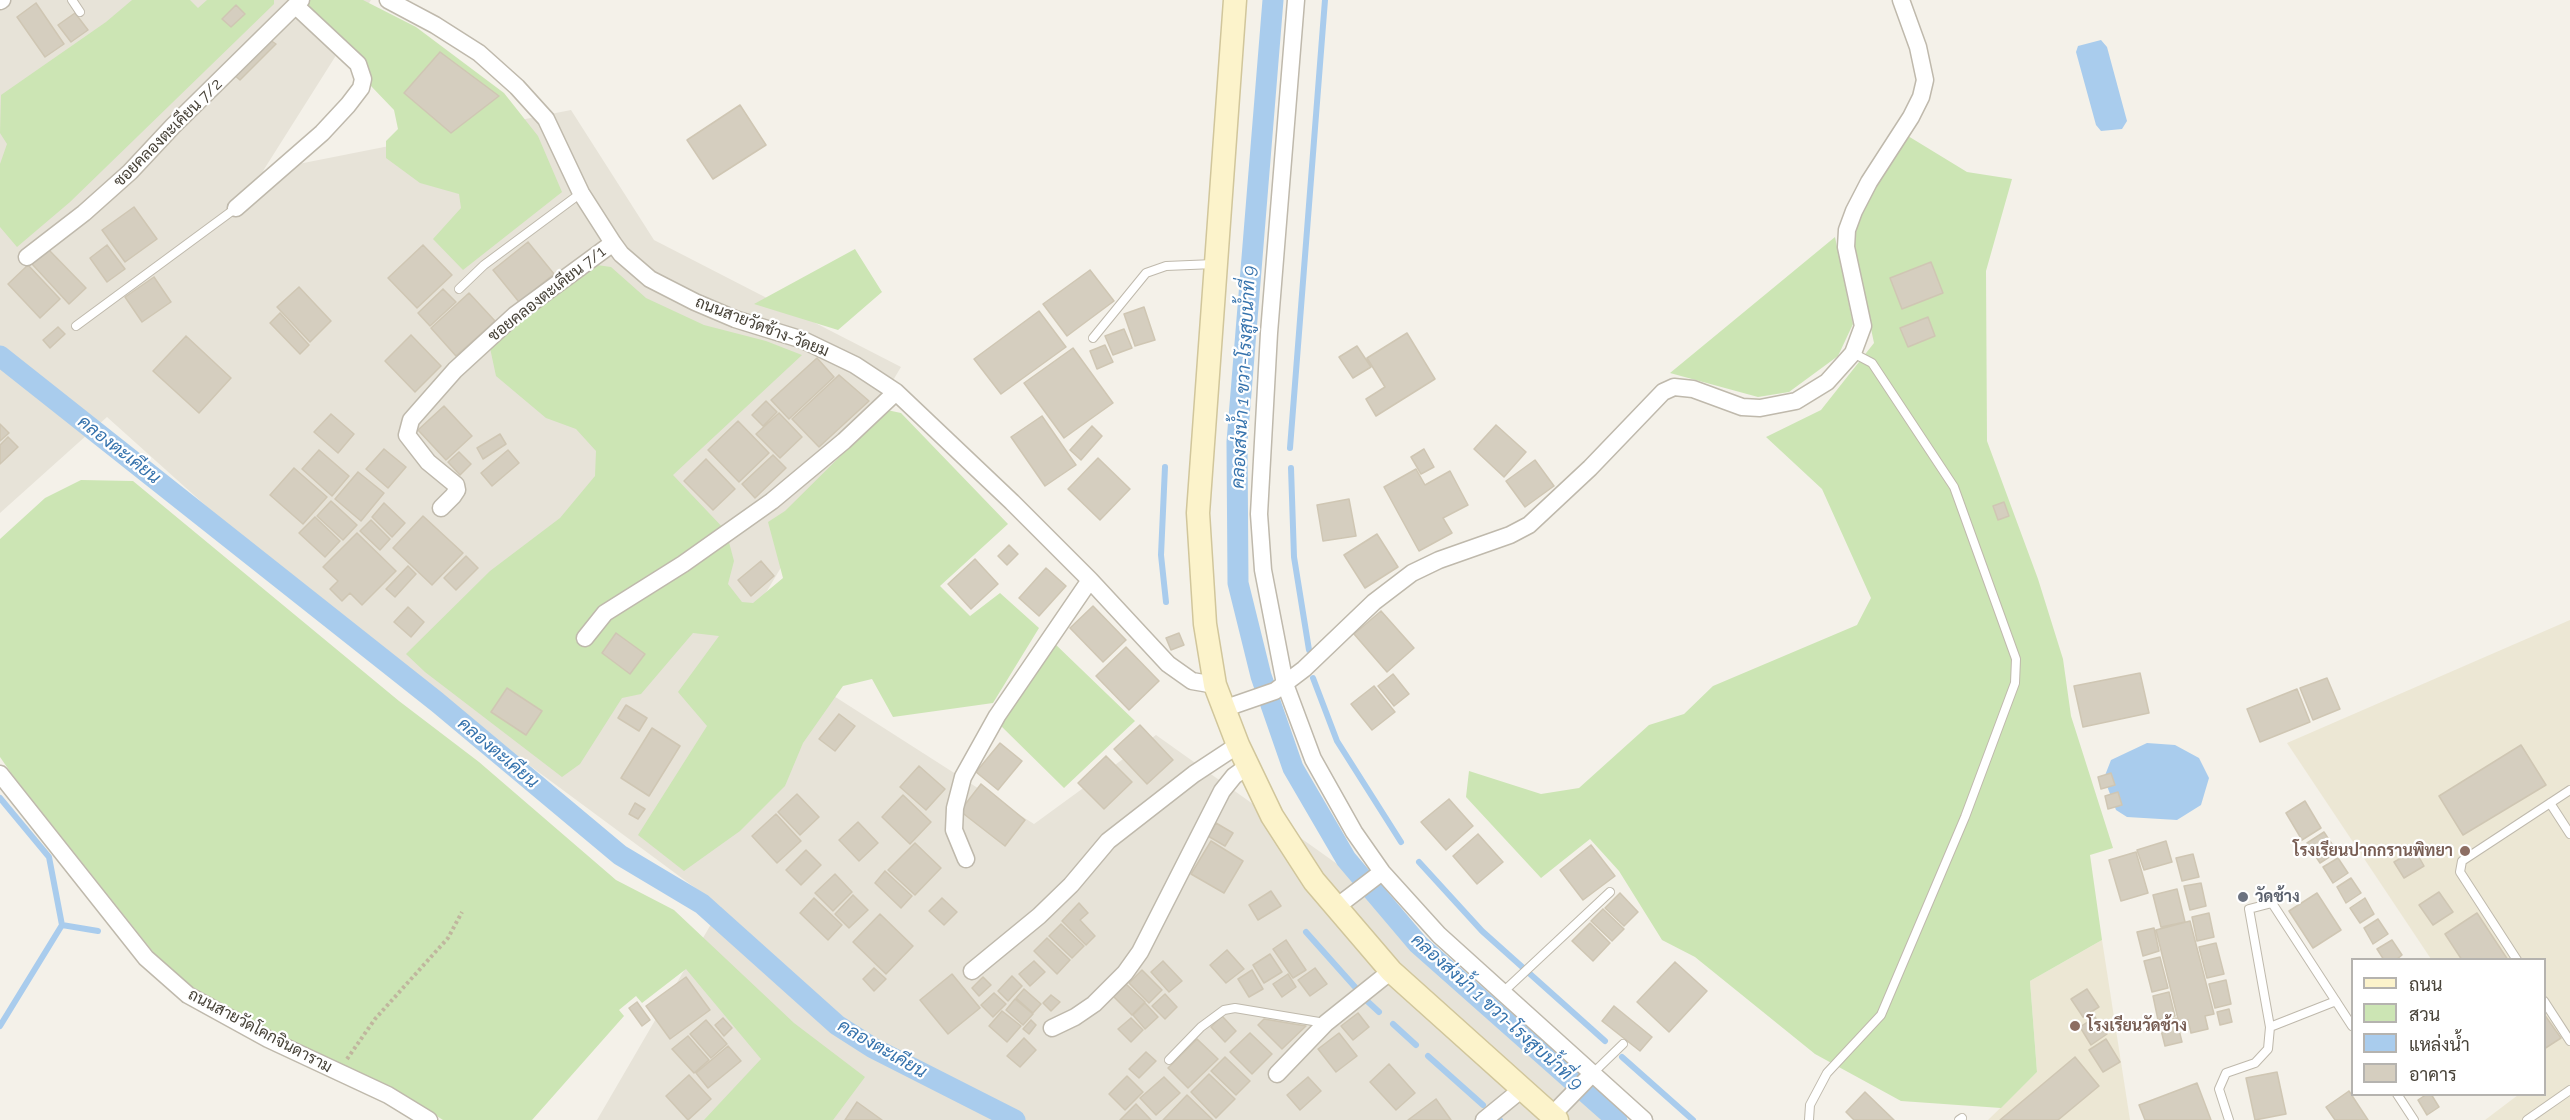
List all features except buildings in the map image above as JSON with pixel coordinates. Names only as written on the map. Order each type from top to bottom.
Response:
[{"type":"main road","points":[[1235,0],[1198,513],[1205,624],[1215,684],[1223,709],[1248,766],[1288,841],[1314,881],[1343,902],[1391,971],[1522,1089],[1558,1112]]},
{"type":"street","name":"ถนนสายวัดช้าง-วัดยม","points":[[388,0],[435,25],[479,53],[517,87],[546,119],[581,193],[613,243],[628,260],[659,284],[694,302],[735,319],[803,340],[855,365],[896,392],[1089,580],[1168,664],[1192,681],[1215,684]]},
{"type":"street","points":[[1296,0],[1269,333],[1259,514],[1263,570],[1280,687],[1313,759],[1377,876],[1439,935],[1506,990],[1589,1077],[1644,1120]]},
{"type":"street","points":[[1223,709],[1247,702],[1280,687],[1304,669],[1374,602],[1412,573],[1439,560],[1510,535],[1529,525],[1590,468],[1663,392],[1674,387],[1684,388],[1742,406],[1777,406],[1796,401],[1827,382],[1852,353],[1863,326],[1846,248],[1847,230],[1869,182],[1911,117],[1921,97],[1924,80],[1918,47],[1901,0]]},
{"type":"street","points":[[236,208],[322,133],[361,88],[363,79],[358,64],[299,4]]},
{"type":"street","name":"ซอยคลองตะเคียน 7/2","points":[[27,258],[84,213],[130,172],[173,126],[299,4]]},
{"type":"street","name":"ซอยคลองตะเคียน 7/1","points":[[441,508],[457,490],[456,485],[428,462],[407,435],[411,420],[448,377],[515,315],[613,243]]},
{"type":"street","points":[[585,638],[605,613],[683,564],[772,501],[844,441],[896,392]]},
{"type":"street","points":[[966,859],[954,830],[955,808],[963,777],[997,716],[1089,580]]},
{"type":"street","points":[[972,971],[1040,916],[1071,885],[1108,842],[1194,774],[1238,745]]},
{"type":"street","points":[[1052,1028],[1075,1017],[1094,1004],[1125,973],[1140,952],[1222,791],[1234,776],[1248,766]]},
{"type":"street","name":"ถนนสายวัดโคกจินดาราม","points":[[0,774],[146,958],[188,995],[268,1039],[388,1095],[429,1120]]},
{"type":"street","points":[[1343,902],[1377,876]]},
{"type":"street","points":[[1277,1074],[1326,1023],[1391,971]]},
{"type":"street","points":[[1558,1112],[1589,1077]]},
{"type":"street","points":[[1484,1120],[1522,1089]]},
{"type":"lane","points":[[72,0],[80,12]]},
{"type":"lane","points":[[459,289],[484,265],[581,193]]},
{"type":"lane","points":[[76,326],[236,208]]},
{"type":"lane","points":[[1093,338],[1146,273],[1166,266],[1215,264]]},
{"type":"lane","points":[[1809,1120],[1809,1105],[1827,1073],[1881,1015],[1965,817],[2015,683],[2016,659],[1954,487],[1872,363],[1852,353]]},
{"type":"lane","points":[[2516,958],[2460,872],[2462,861],[2570,790]]},
{"type":"lane","points":[[2550,803],[2570,834]]},
{"type":"lane","points":[[1506,990],[1610,892]]},
{"type":"lane","points":[[2229,1120],[2219,1089],[2226,1073],[2255,1063],[2268,1049],[2270,1027],[2249,909],[2272,903],[2351,1024]]},
{"type":"lane","points":[[2270,1027],[2336,1001]]},
{"type":"lane","points":[[2546,1004],[2570,1041]]},
{"type":"lane","points":[[1169,1060],[1201,1027],[1224,1010],[1235,1008],[1326,1023]]},
{"type":"lane","points":[[1589,1077],[1623,1044]]},
{"type":"lane","points":[[2527,1120],[2570,1090]]},
{"type":"lane","points":[[2398,1096],[2414,1120]]},
{"type":"path","points":[[338,1072],[375,1019],[448,938],[462,912]]},
{"type":"shaded area","points":[[0,0],[371,0],[263,171],[571,110],[654,240],[901,367],[740,636],[1034,824],[1156,735],[1347,871],[1627,1120],[597,1120],[721,907],[333,620],[107,417],[0,513]]},
{"type":"shaded area","name":"โรงเรียนปากกรานพิทยา","points":[[2570,620],[2570,1120],[2485,1120],[2517,1096],[2546,1096],[2546,958],[2430,958],[2287,743]]},
{"type":"shaded area","name":"โรงเรียนวัดช้าง","points":[[2102,940],[2130,1120],[1988,1120],[2037,1072],[2030,981]]},
{"type":"green space","points":[[132,0],[190,0],[198,8],[207,0],[274,0],[274,4],[70,202],[17,247],[0,227],[0,164],[7,144],[0,133],[1,95],[106,22]]},
{"type":"green space","points":[[307,0],[363,0],[416,27],[504,93],[538,136],[562,192],[463,270],[433,239],[461,208],[459,194],[420,183],[386,158],[386,141],[398,129],[394,110],[371,86],[362,63],[304,5]]},
{"type":"green space","points":[[1908,136],[1967,172],[2012,179],[1986,271],[1987,441],[2038,579],[2063,659],[2071,716],[2113,848],[2090,855],[2102,940],[2030,981],[2037,1072],[2001,1108],[1901,1101],[1815,1054],[1695,957],[1662,940],[1619,871],[1590,839],[1541,878],[1466,797],[1469,771],[1541,794],[1579,788],[1649,725],[1684,714],[1713,686],[1857,625],[1871,598],[1822,489],[1766,437],[1821,410],[1874,343],[1853,244],[1862,209]]},
{"type":"green space","points":[[1835,237],[1853,324],[1838,356],[1789,392],[1758,397],[1670,373]]},
{"type":"green space","points":[[855,249],[882,292],[838,330],[754,304]]},
{"type":"green space","points":[[597,265],[611,267],[646,298],[704,325],[766,341],[802,355],[673,475],[726,531],[734,561],[728,584],[742,602],[753,603],[783,578],[768,522],[785,511],[887,410],[901,413],[1008,524],[940,586],[970,616],[1000,593],[1039,628],[993,703],[893,717],[872,679],[843,686],[803,743],[785,786],[740,831],[684,871],[638,835],[707,726],[678,692],[719,636],[693,633],[641,694],[622,698],[580,764],[562,777],[425,672],[406,654],[490,571],[560,518],[595,476],[596,451],[576,429],[546,418],[496,376],[490,348],[521,320]]},
{"type":"green space","points":[[81,480],[133,481],[399,701],[479,762],[616,880],[674,910],[794,1023],[865,1077],[833,1120],[704,1120],[761,1059],[686,969],[642,1003],[636,996],[619,1010],[624,1016],[532,1120],[443,1120],[402,1094],[253,1022],[189,985],[154,953],[0,757],[0,539],[45,498]]},
{"type":"green space","points":[[1053,642],[1135,721],[1064,788],[999,724]]},
{"type":"water","points":[[2101,40],[2107,47],[2127,121],[2122,129],[2101,131],[2096,125],[2076,52],[2078,46]]},
{"type":"water","points":[[2147,743],[2175,745],[2199,758],[2209,778],[2201,805],[2177,820],[2127,817],[2116,810],[2104,778],[2111,760]]},
{"type":"waterway","name":"คลองส่งน้ำ 1 ขวา-โรงสูบน้ำที่ 9","points":[[1273,0],[1237,442],[1238,583],[1261,676],[1293,768],[1346,859],[1418,944],[1617,1120]]},
{"type":"waterway","points":[[1290,448],[1325,0]]},
{"type":"waterway","name":"คลองตะเคียน","points":[[0,356],[437,702],[620,855],[702,904],[837,1025],[873,1048],[1015,1120]]},
{"type":"waterway","points":[[1165,467],[1161,555],[1166,602]]},
{"type":"waterway","points":[[1291,468],[1294,557],[1309,650]]},
{"type":"waterway","points":[[1313,678],[1337,741],[1401,842]]},
{"type":"waterway","points":[[0,798],[49,857],[62,925],[98,931]]},
{"type":"waterway","points":[[1419,862],[1482,931],[1605,1041]]},
{"type":"waterway","points":[[0,1026],[62,925]]},
{"type":"waterway","points":[[1306,932],[1355,987]]},
{"type":"waterway","points":[[1366,1000],[1379,1012]]},
{"type":"waterway","points":[[1393,1024],[1416,1045]]},
{"type":"waterway","points":[[1428,1056],[1483,1105]]},
{"type":"waterway","points":[[1622,1057],[1693,1120]]},
{"type":"place","name":"โรงเรียนปากกรานพิทยา","points":[[2465,851]]},
{"type":"place","name":"วัดช้าง","points":[[2243,897]]},
{"type":"place","name":"โรงเรียนวัดช้าง","points":[[2075,1026]]}]
